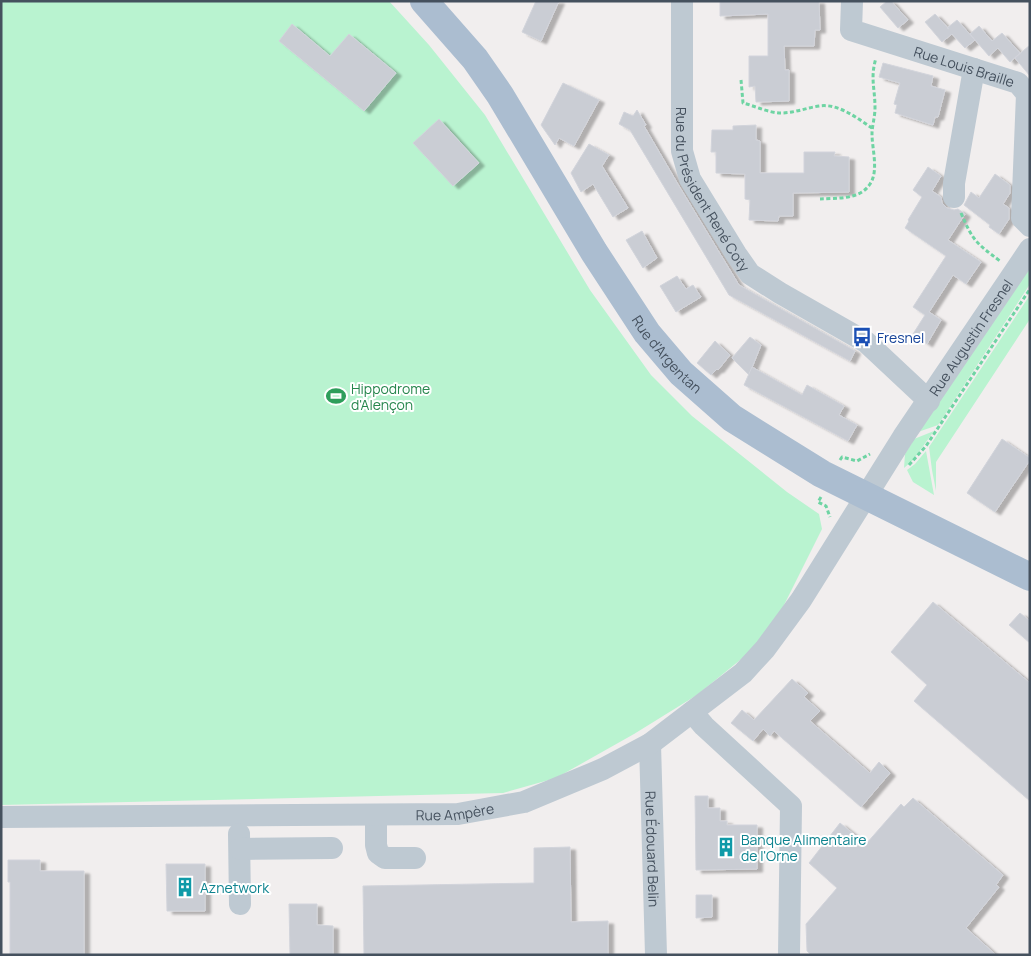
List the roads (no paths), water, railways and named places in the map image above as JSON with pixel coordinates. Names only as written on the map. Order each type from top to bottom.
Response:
[{"type":"main road","name":"Rue d'Argentan","points":[[424,1],[475,59],[500,95],[594,252],[647,333],[681,373],[732,418],[822,474],[1030,577]]},
{"type":"street","name":"Rue du Président René Coty","points":[[682,1],[682,151],[690,179],[731,246],[750,274],[866,342],[929,401]]},
{"type":"street","name":"Rue Louis Braille","points":[[852,1],[852,30],[1018,83],[1028,94],[1022,218],[1030,226]]},
{"type":"street","points":[[954,197],[954,183],[974,69]]},
{"type":"street","name":"Rue Augustin Fresnel","points":[[867,497],[903,437],[1030,249]]},
{"type":"street","name":"Rue Ampère","points":[[1,817],[458,814],[524,802],[603,769],[650,744],[743,674],[765,649],[801,600],[867,497]]},
{"type":"street","points":[[692,712],[704,726],[791,806],[789,955]]},
{"type":"street","name":"Rue Édouard Belin","points":[[650,744],[656,955]]},
{"type":"street","points":[[376,815],[376,846],[378,853],[385,858],[415,858]]},
{"type":"street","points":[[239,816],[240,904]]},
{"type":"street","points":[[240,849],[332,848]]},
{"type":"place","name":"Fresnel","points":[[862,337]]},
{"type":"place","name":"Hippodrome d'Alençon","points":[[336,396]]},
{"type":"place","name":"Banque Alimentaire de l'Orne","points":[[726,847]]},
{"type":"place","name":"Aznetwork","points":[[185,887]]}]
